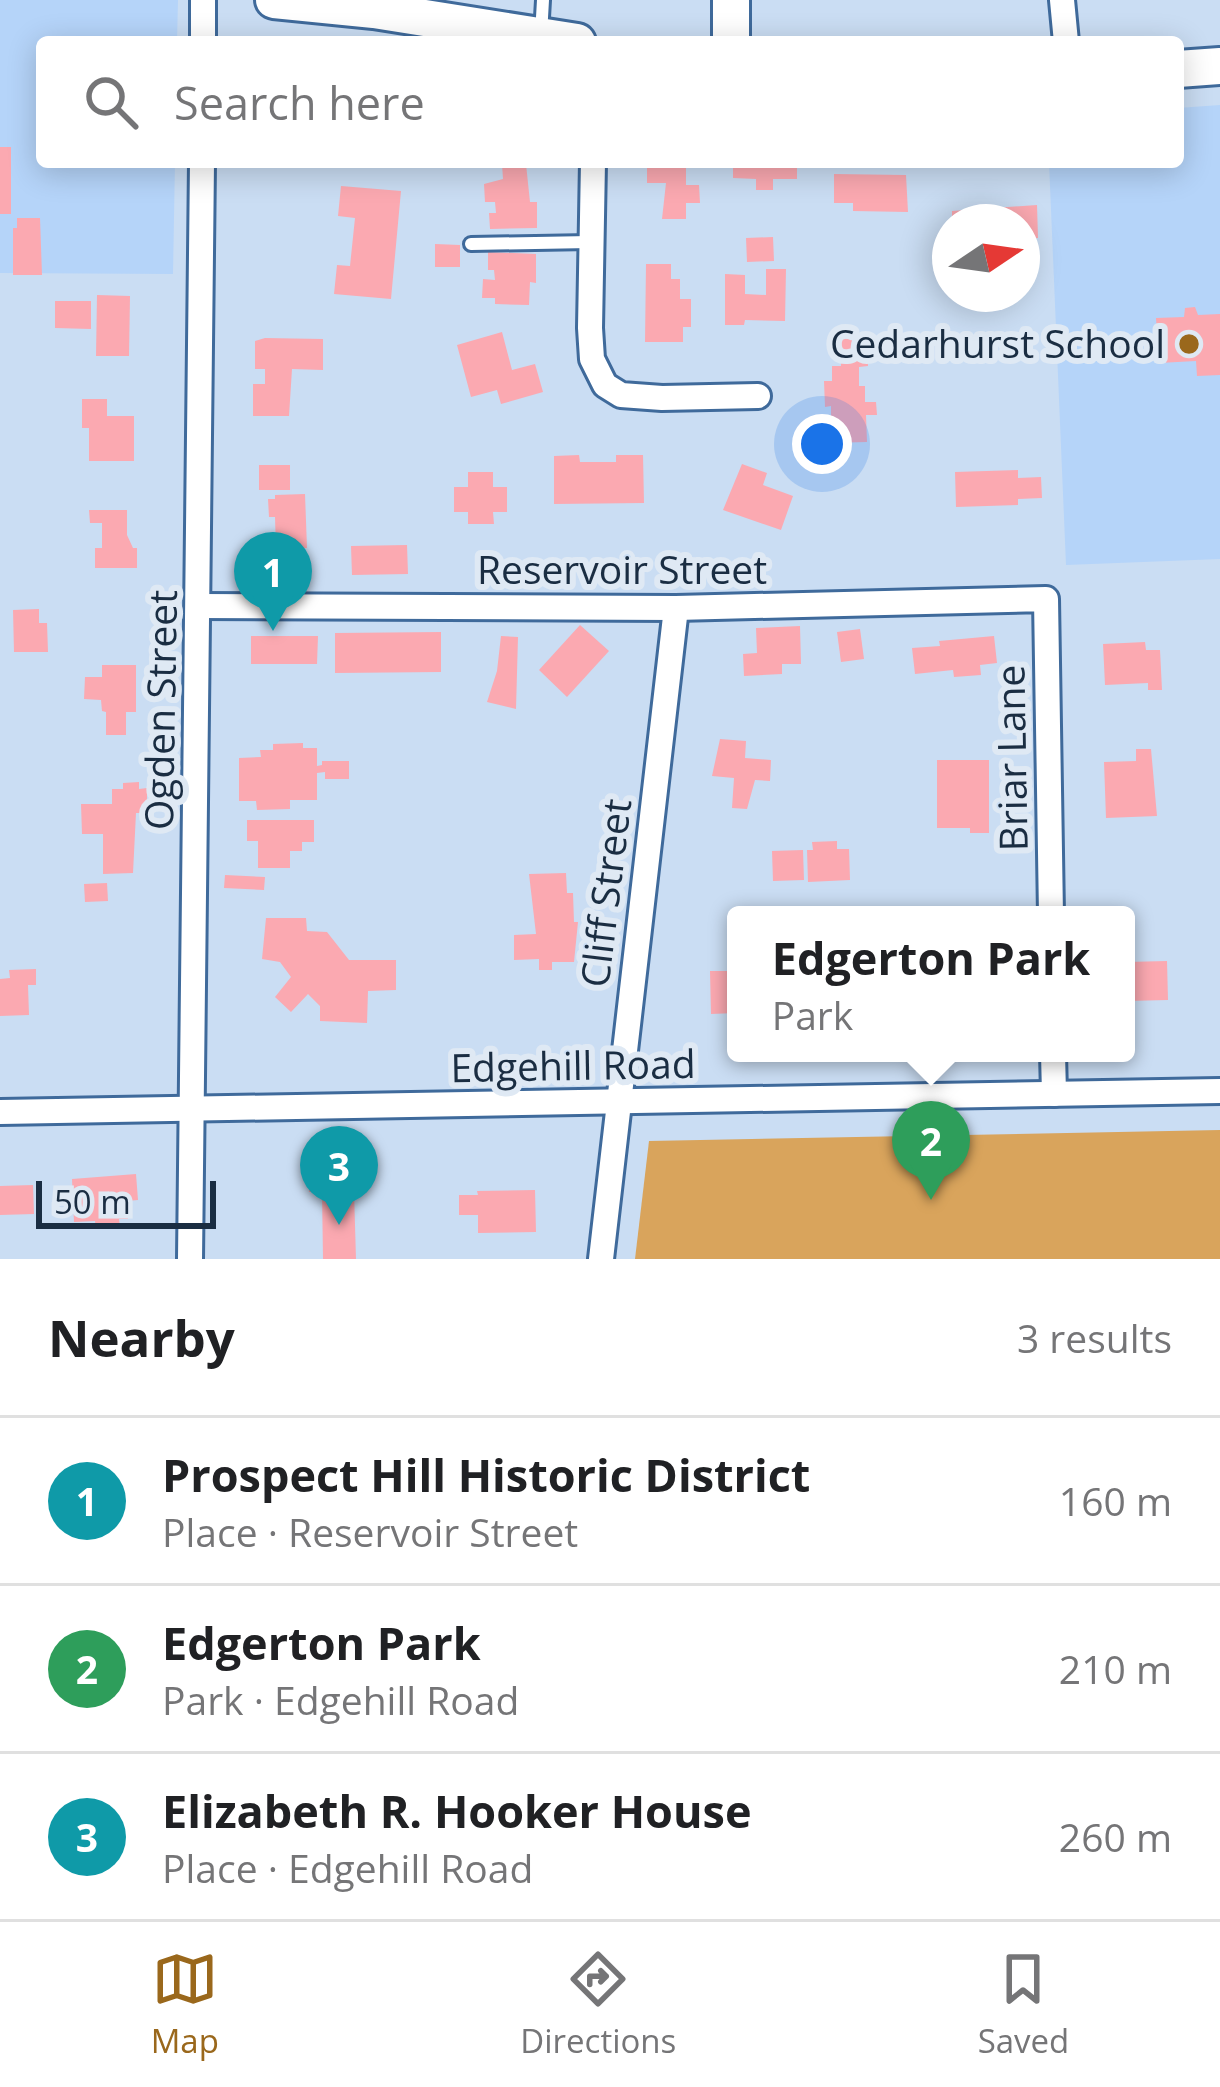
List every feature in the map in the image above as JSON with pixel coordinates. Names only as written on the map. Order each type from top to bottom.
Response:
[{"type":"main road","points":[[274,0],[375,5],[536,36]]},
{"type":"main road","points":[[731,0],[731,36]]},
{"type":"main road","points":[[1184,69],[1220,66]]},
{"type":"street","points":[[203,0],[203,36]]},
{"type":"street","points":[[1062,0],[1065,36]]},
{"type":"street","name":"Ogden Street","points":[[190,1259],[202,168]]},
{"type":"street","points":[[593,168],[592,359],[605,385],[621,394],[662,398],[758,396]]},
{"type":"street","name":"Reservoir Street","points":[[199,606],[676,608],[1046,599]]},
{"type":"street","name":"Briar Lane","points":[[1046,599],[1051,906]]},
{"type":"street","name":"Cliff Street","points":[[601,1259],[676,608]]},
{"type":"street","points":[[1053,1062],[1054,1094]]},
{"type":"street","name":"Edgehill Road","points":[[0,1112],[1220,1090]]},
{"type":"lane","points":[[541,36],[542,0]]},
{"type":"lane","points":[[471,244],[592,242]]},
{"type":"shaded area","points":[[0,0],[178,0],[177,36],[36,36],[36,168],[175,168],[173,274],[0,273]]},
{"type":"shaded area","points":[[1220,105],[1220,559],[1066,565],[1049,168],[1184,168],[1184,108]]},
{"type":"shaded area","points":[[1220,1130],[1220,1259],[635,1259],[649,1141]]},
{"type":"building","points":[[0,147],[11,147],[11,214],[0,214]]},
{"type":"building","points":[[502,168],[526,168],[530,202],[537,202],[537,228],[490,229],[489,213],[496,213],[495,202],[485,202],[484,184],[503,179]]},
{"type":"building","points":[[647,168],[686,168],[686,185],[699,185],[700,203],[686,203],[686,219],[662,219],[666,183],[647,183]]},
{"type":"building","points":[[733,168],[797,168],[797,179],[773,179],[773,190],[756,190],[756,179],[733,178]]},
{"type":"building","points":[[834,174],[906,175],[908,212],[853,211],[853,203],[834,203]]},
{"type":"building","points":[[341,186],[401,191],[391,299],[334,294],[337,265],[350,266],[355,218],[338,216]]},
{"type":"building","points":[[17,218],[40,218],[42,275],[13,275]]},
{"type":"building","points":[[773,237],[774,261],[747,262],[746,238]]},
{"type":"building","points":[[435,244],[460,245],[460,267],[435,267]]},
{"type":"building","points":[[488,252],[536,254],[536,283],[530,282],[529,305],[495,304],[495,298],[482,298],[483,279],[495,280],[494,270],[488,270]]},
{"type":"building","points":[[646,264],[671,264],[671,279],[680,279],[680,299],[691,299],[691,327],[683,327],[683,342],[645,342]]},
{"type":"building","points":[[766,269],[786,269],[785,321],[745,320],[744,325],[725,325],[725,274],[745,275],[745,294],[766,295]]},
{"type":"building","points":[[97,295],[130,296],[129,356],[96,356]]},
{"type":"building","points":[[55,301],[91,301],[91,329],[55,328]]},
{"type":"building","name":"Cedarhurst School","points":[[1195,307],[1198,315],[1220,314],[1220,375],[1197,376],[1196,361],[1159,363],[1156,318],[1184,317],[1185,308]]},
{"type":"building","points":[[502,332],[512,370],[535,364],[543,392],[501,404],[497,390],[471,397],[457,345]]},
{"type":"building","points":[[867,338],[868,366],[859,367],[859,386],[865,386],[865,402],[876,402],[877,415],[866,415],[867,442],[831,443],[831,406],[825,407],[824,381],[832,381],[832,366],[841,366],[840,339]]},
{"type":"building","points":[[323,339],[323,370],[292,369],[289,416],[253,416],[253,384],[265,384],[265,369],[255,369],[255,341]]},
{"type":"building","points":[[82,399],[107,399],[107,416],[134,416],[134,461],[89,461],[89,428],[82,428]]},
{"type":"building","points":[[579,455],[580,462],[616,462],[616,455],[643,455],[644,503],[554,504],[554,456]]},
{"type":"building","points":[[742,464],[767,473],[763,485],[793,496],[781,530],[723,510]]},
{"type":"building","points":[[259,465],[290,465],[290,490],[259,490]]},
{"type":"building","points":[[1018,470],[1018,478],[1041,477],[1042,498],[1018,499],[1018,505],[956,507],[955,472]]},
{"type":"building","points":[[468,472],[493,472],[493,487],[507,487],[507,512],[493,512],[494,524],[468,524],[468,512],[454,512],[454,487],[468,487]]},
{"type":"building","points":[[305,494],[307,548],[276,549],[275,517],[269,517],[268,499]]},
{"type":"building","points":[[89,510],[127,510],[127,535],[137,548],[137,568],[95,568],[95,548],[102,548],[102,523],[90,523]]},
{"type":"building","points":[[407,545],[408,574],[352,575],[351,546]]},
{"type":"building","points":[[39,609],[39,623],[47,623],[48,652],[14,652],[13,610]]},
{"type":"building","points":[[580,625],[609,651],[567,697],[539,670]]},
{"type":"building","points":[[800,626],[801,664],[782,664],[782,674],[744,676],[743,654],[757,653],[756,628]]},
{"type":"building","points":[[860,629],[864,659],[841,662],[837,632]]},
{"type":"building","points":[[441,632],[441,672],[335,673],[335,633]]},
{"type":"building","points":[[251,636],[318,636],[317,664],[251,664]]},
{"type":"building","points":[[501,636],[518,637],[516,709],[487,702]]},
{"type":"building","points":[[994,636],[997,663],[980,665],[981,675],[954,677],[953,670],[915,674],[912,648]]},
{"type":"building","points":[[1145,642],[1146,650],[1160,650],[1162,690],[1148,690],[1148,683],[1105,685],[1103,644]]},
{"type":"building","points":[[102,665],[136,665],[136,712],[126,712],[126,735],[106,735],[101,700],[84,699],[85,677],[102,677]]},
{"type":"building","points":[[720,739],[746,741],[745,758],[771,760],[770,781],[755,780],[747,809],[732,808],[734,778],[712,776]]},
{"type":"building","points":[[303,743],[303,748],[317,748],[317,766],[322,761],[349,761],[349,779],[325,779],[325,772],[317,773],[317,800],[290,800],[290,809],[257,810],[256,801],[239,801],[239,758],[261,757],[260,750],[273,750],[273,744]]},
{"type":"building","points":[[1136,749],[1151,749],[1157,816],[1106,818],[1104,762],[1136,761]]},
{"type":"building","points":[[937,760],[989,760],[989,833],[937,828]]},
{"type":"building","points":[[139,782],[139,789],[147,788],[147,813],[136,813],[133,873],[103,874],[103,834],[82,834],[81,804],[112,804],[112,789]]},
{"type":"building","points":[[247,820],[314,820],[314,842],[302,842],[302,851],[290,851],[290,868],[258,868],[258,841],[247,841]]},
{"type":"building","points":[[837,841],[837,849],[849,849],[850,880],[808,882],[807,850],[813,850],[812,842]]},
{"type":"building","points":[[803,850],[804,880],[773,881],[772,851]]},
{"type":"building","points":[[566,873],[567,893],[573,893],[574,922],[578,922],[574,962],[552,962],[552,970],[539,970],[539,959],[514,960],[514,935],[536,934],[529,874]]},
{"type":"building","points":[[225,875],[265,877],[264,890],[224,888]]},
{"type":"building","points":[[107,883],[108,901],[85,902],[84,884]]},
{"type":"building","points":[[266,918],[306,918],[307,931],[327,932],[349,960],[396,960],[396,990],[368,991],[367,1023],[320,1021],[320,1006],[308,994],[291,1012],[275,997],[291,977],[280,962],[262,959]]},
{"type":"building","points":[[1167,961],[1168,1000],[1135,1001],[1135,962]]},
{"type":"building","points":[[36,969],[36,985],[28,985],[29,1015],[0,1016],[0,979],[10,978],[9,970]]},
{"type":"building","points":[[710,971],[727,971],[727,1013],[711,1014]]},
{"type":"building","points":[[361,1166],[361,1191],[354,1191],[356,1259],[323,1259],[322,1192],[309,1192],[308,1167]]},
{"type":"building","points":[[136,1174],[138,1200],[127,1201],[128,1219],[119,1219],[120,1227],[96,1229],[95,1221],[74,1222],[72,1179]]},
{"type":"building","points":[[33,1185],[34,1214],[0,1215],[0,1186]]},
{"type":"building","points":[[535,1190],[536,1232],[478,1233],[478,1215],[459,1215],[459,1195]]},
{"type":"place","name":"Cedarhurst School","points":[[1189,344]]},
{"type":"place","name":"Prospect Hill Historic District","points":[[273,631]]},
{"type":"place","name":"Edgerton Park","points":[[931,1200]]},
{"type":"place","name":"Elizabeth R. Hooker House","points":[[339,1225]]}]
